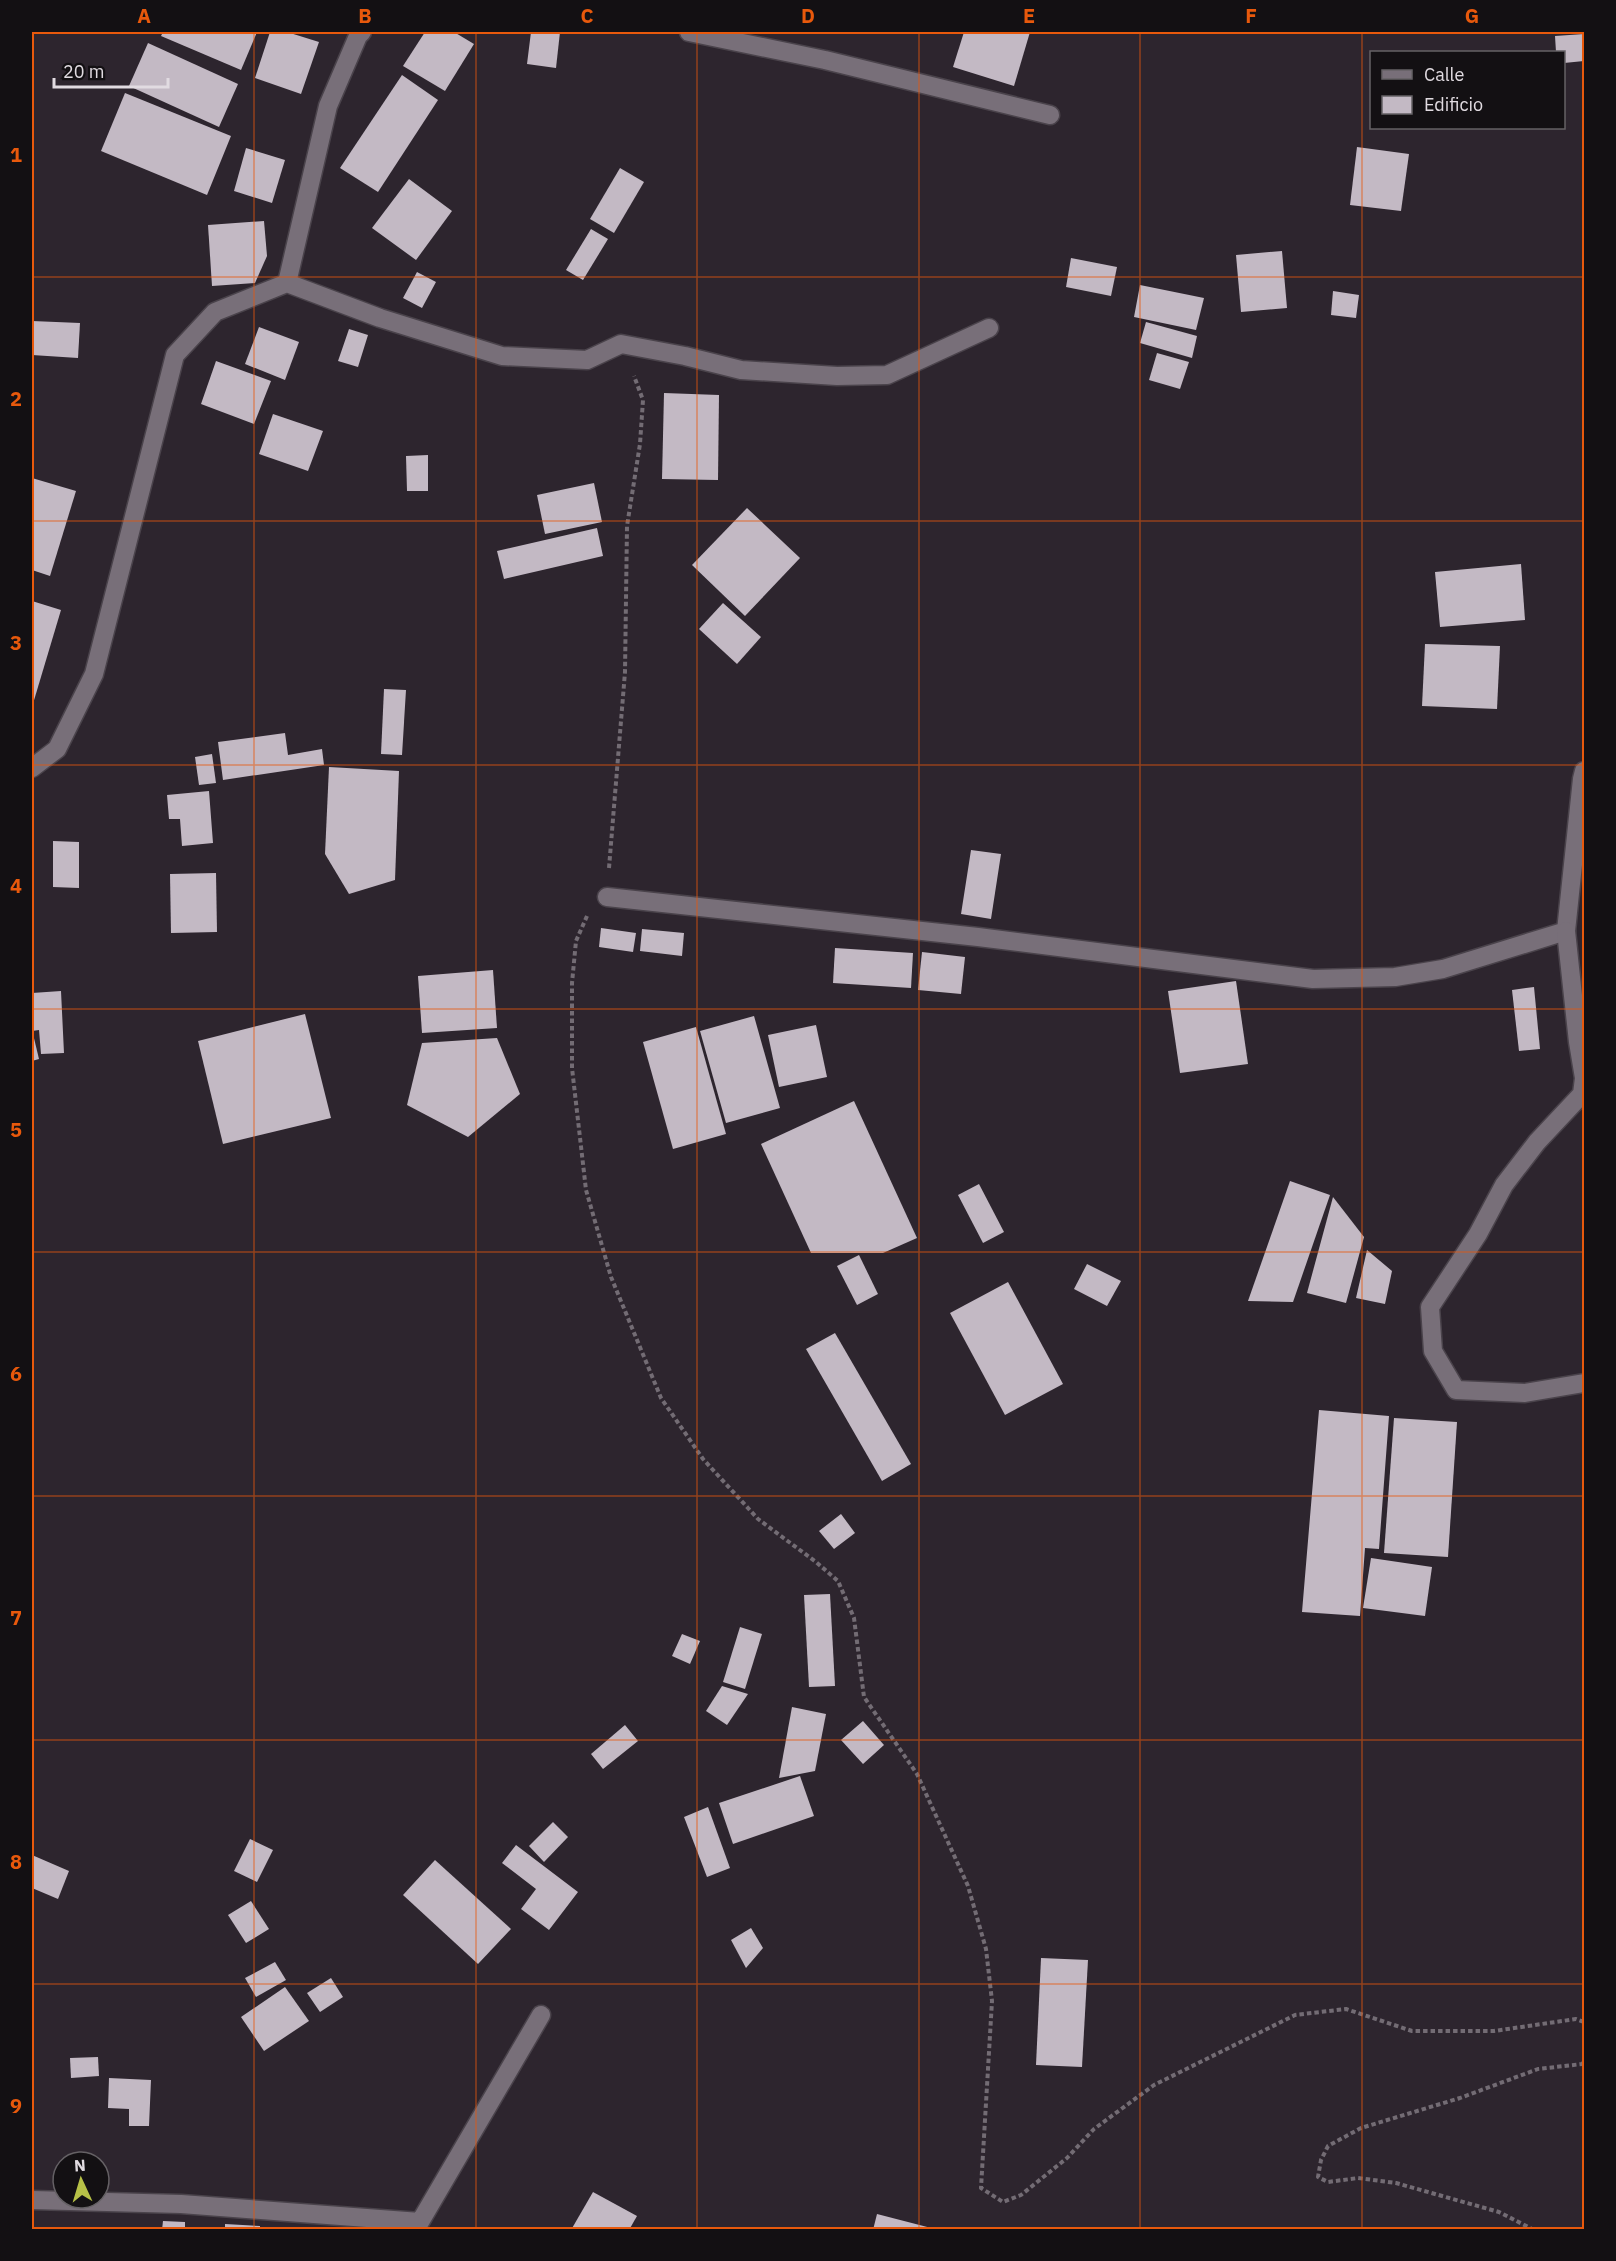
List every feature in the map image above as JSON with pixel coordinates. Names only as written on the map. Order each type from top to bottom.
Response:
[{"type":"street","points":[[287,283],[328,106],[358,36],[362,32]]},
{"type":"street","points":[[689,32],[825,60],[1050,115]]},
{"type":"street","points":[[32,768],[57,749],[94,674],[175,355],[215,312],[287,283],[380,318],[502,356],[586,360],[621,344],[685,356],[741,370],[837,376],[887,375],[989,328]]},
{"type":"street","points":[[1584,771],[1566,931],[1578,961],[1578,1042],[1584,1078],[1582,1094],[1537,1142],[1504,1185],[1478,1234],[1430,1307],[1433,1352],[1456,1390],[1525,1394],[1584,1383]]},
{"type":"street","points":[[606,897],[978,937],[1313,979],[1395,977],[1443,969],[1566,931]]},
{"type":"street","points":[[32,2200],[181,2204],[420,2222],[542,2015]]},
{"type":"path","points":[[621,344],[643,400],[640,444],[627,526],[625,672],[606,897],[592,903],[576,941],[572,982],[572,1068],[586,1190],[611,1277],[661,1398],[703,1459],[758,1519],[838,1581],[854,1618],[864,1697],[917,1774],[968,1886],[986,1949],[992,2001],[981,2188],[1003,2202],[1021,2195],[1067,2158],[1094,2129],[1154,2085],[1295,2015],[1346,2009],[1412,2031],[1494,2031],[1576,2019],[1584,2022]]},
{"type":"path","points":[[1534,2229],[1498,2212],[1396,2183],[1358,2178],[1328,2182],[1318,2177],[1321,2160],[1328,2146],[1361,2128],[1460,2098],[1538,2069],[1582,2064],[1584,2061]]},
{"type":"building","points":[[163,32],[257,32],[241,70],[161,36]]},
{"type":"building","points":[[270,32],[287,32],[319,42],[301,94],[255,78]]},
{"type":"building","points":[[425,32],[454,32],[474,44],[445,91],[403,66]]},
{"type":"building","points":[[531,32],[560,32],[556,68],[527,64]]},
{"type":"building","points":[[964,32],[1030,32],[1014,86],[953,67]]},
{"type":"building","points":[[1584,34],[1584,61],[1565,63],[1565,51],[1556,51],[1555,36]]},
{"type":"building","points":[[148,43],[238,84],[219,127],[129,86]]},
{"type":"building","points":[[402,75],[438,100],[378,192],[340,168]]},
{"type":"building","points":[[125,93],[231,136],[207,195],[101,151]]},
{"type":"building","points":[[1357,147],[1409,154],[1401,211],[1350,205]]},
{"type":"building","points":[[246,148],[285,160],[272,203],[234,191]]},
{"type":"building","points":[[620,168],[644,182],[614,233],[590,219]]},
{"type":"building","points":[[409,179],[452,211],[416,260],[372,228]]},
{"type":"building","points":[[264,221],[267,256],[255,283],[212,286],[208,225]]},
{"type":"building","points":[[591,229],[608,239],[583,280],[566,270]]},
{"type":"building","points":[[1282,251],[1287,308],[1241,312],[1236,255]]},
{"type":"building","points":[[1071,258],[1117,267],[1111,296],[1066,287]]},
{"type":"building","points":[[417,272],[436,282],[422,308],[403,298]]},
{"type":"building","points":[[1140,285],[1204,298],[1196,330],[1134,317]]},
{"type":"building","points":[[1333,291],[1359,295],[1356,318],[1331,315]]},
{"type":"building","points":[[32,321],[80,323],[78,358],[32,355]]},
{"type":"building","points":[[1146,322],[1197,336],[1192,358],[1140,343]]},
{"type":"building","points":[[259,327],[299,342],[285,380],[245,364]]},
{"type":"building","points":[[349,329],[368,335],[358,367],[338,361]]},
{"type":"building","points":[[1157,353],[1189,362],[1180,389],[1149,380]]},
{"type":"building","points":[[216,361],[271,381],[254,424],[201,404]]},
{"type":"building","points":[[664,393],[719,395],[718,480],[662,479]]},
{"type":"building","points":[[273,414],[323,431],[308,471],[259,454]]},
{"type":"building","points":[[428,455],[428,491],[407,491],[406,456]]},
{"type":"building","points":[[32,478],[76,491],[50,576],[32,570]]},
{"type":"building","points":[[594,483],[602,522],[545,534],[537,495]]},
{"type":"building","points":[[747,508],[800,558],[745,616],[692,565]]},
{"type":"building","points":[[597,528],[603,556],[504,579],[497,551]]},
{"type":"building","points":[[1521,564],[1525,620],[1440,627],[1435,572]]},
{"type":"building","points":[[32,601],[61,610],[32,707]]},
{"type":"building","points":[[723,603],[761,637],[737,664],[699,629]]},
{"type":"building","points":[[1425,644],[1500,646],[1497,709],[1422,706]]},
{"type":"building","points":[[384,689],[406,690],[402,755],[381,754]]},
{"type":"building","points":[[285,733],[288,755],[322,749],[324,765],[223,780],[218,742]]},
{"type":"building","points":[[212,754],[216,783],[199,785],[195,757]]},
{"type":"building","points":[[329,767],[399,771],[395,880],[349,894],[325,854]]},
{"type":"building","points":[[209,791],[213,843],[182,846],[180,819],[169,819],[167,795]]},
{"type":"building","points":[[53,841],[79,842],[79,888],[53,887]]},
{"type":"building","points":[[971,850],[1001,854],[991,919],[961,914]]},
{"type":"building","points":[[216,873],[217,932],[171,933],[170,874]]},
{"type":"building","points":[[601,928],[636,933],[633,952],[599,947]]},
{"type":"building","points":[[642,929],[684,933],[682,956],[640,951]]},
{"type":"building","points":[[835,948],[913,953],[911,988],[833,983]]},
{"type":"building","points":[[922,952],[965,957],[961,994],[918,990]]},
{"type":"building","points":[[493,970],[497,1028],[422,1033],[418,976]]},
{"type":"building","points":[[1236,981],[1248,1064],[1180,1073],[1168,991]]},
{"type":"building","points":[[1534,987],[1540,1049],[1519,1051],[1512,990]]},
{"type":"building","points":[[61,991],[64,1053],[41,1054],[39,1030],[32,1031],[32,993]]},
{"type":"building","points":[[305,1014],[331,1118],[223,1144],[198,1041]]},
{"type":"building","points":[[754,1016],[780,1108],[726,1123],[700,1031]]},
{"type":"building","points":[[816,1025],[827,1077],[779,1087],[768,1035]]},
{"type":"building","points":[[696,1027],[726,1134],[673,1149],[643,1042]]},
{"type":"building","points":[[32,1034],[39,1059],[32,1061]]},
{"type":"building","points":[[497,1038],[520,1094],[468,1137],[407,1105],[422,1043]]},
{"type":"building","points":[[854,1101],[917,1238],[883,1253],[811,1253],[761,1144]]},
{"type":"building","points":[[1290,1181],[1330,1195],[1293,1302],[1248,1301]]},
{"type":"building","points":[[979,1184],[1004,1232],[983,1243],[958,1195]]},
{"type":"building","points":[[1333,1197],[1364,1237],[1346,1303],[1307,1293]]},
{"type":"building","points":[[1367,1250],[1392,1271],[1385,1304],[1356,1298]]},
{"type":"building","points":[[859,1255],[878,1294],[857,1305],[837,1266]]},
{"type":"building","points":[[1087,1264],[1121,1281],[1107,1306],[1074,1289]]},
{"type":"building","points":[[1008,1282],[1063,1384],[1005,1415],[950,1313]]},
{"type":"building","points":[[835,1333],[911,1464],[882,1481],[806,1349]]},
{"type":"building","points":[[1319,1410],[1389,1416],[1379,1549],[1365,1548],[1360,1616],[1302,1612]]},
{"type":"building","points":[[1394,1418],[1457,1422],[1448,1557],[1384,1553]]},
{"type":"building","points":[[841,1514],[855,1533],[834,1549],[819,1531]]},
{"type":"building","points":[[1371,1558],[1432,1567],[1425,1616],[1363,1608]]},
{"type":"building","points":[[830,1594],[835,1686],[809,1687],[804,1595]]},
{"type":"building","points":[[740,1627],[762,1634],[745,1689],[723,1682]]},
{"type":"building","points":[[682,1634],[700,1641],[690,1664],[672,1656]]},
{"type":"building","points":[[722,1686],[748,1694],[727,1725],[706,1711]]},
{"type":"building","points":[[792,1707],[826,1714],[815,1771],[779,1778]]},
{"type":"building","points":[[863,1721],[884,1745],[863,1764],[841,1740]]},
{"type":"building","points":[[625,1725],[638,1741],[603,1769],[591,1754]]},
{"type":"building","points":[[800,1776],[814,1816],[733,1844],[719,1803]]},
{"type":"building","points":[[708,1807],[730,1868],[707,1877],[684,1817]]},
{"type":"building","points":[[553,1822],[568,1837],[544,1862],[529,1846]]},
{"type":"building","points":[[250,1839],[273,1850],[257,1882],[234,1871]]},
{"type":"building","points":[[516,1845],[578,1892],[549,1930],[521,1909],[536,1889],[502,1863]]},
{"type":"building","points":[[32,1855],[69,1871],[58,1899],[32,1888]]},
{"type":"building","points":[[435,1860],[511,1929],[478,1964],[403,1895]]},
{"type":"building","points":[[251,1901],[269,1929],[246,1943],[228,1915]]},
{"type":"building","points":[[751,1928],[763,1948],[746,1968],[731,1940]]},
{"type":"building","points":[[1041,1958],[1088,1960],[1082,2067],[1036,2065]]},
{"type":"building","points":[[275,1962],[286,1980],[256,1997],[245,1978]]},
{"type":"building","points":[[331,1978],[343,1997],[320,2012],[307,1993]]},
{"type":"building","points":[[285,1987],[309,2021],[264,2051],[241,2017]]},
{"type":"building","points":[[98,2057],[99,2076],[71,2078],[70,2058]]},
{"type":"building","points":[[109,2078],[151,2080],[149,2126],[129,2126],[129,2109],[108,2108]]},
{"type":"building","points":[[593,2192],[637,2216],[629,2230],[571,2230]]},
{"type":"building","points":[[877,2214],[935,2229],[935,2230],[873,2230]]},
{"type":"building","points":[[163,2221],[185,2222],[185,2230],[162,2230]]},
{"type":"building","points":[[225,2224],[260,2226],[260,2230],[225,2230]]}]
